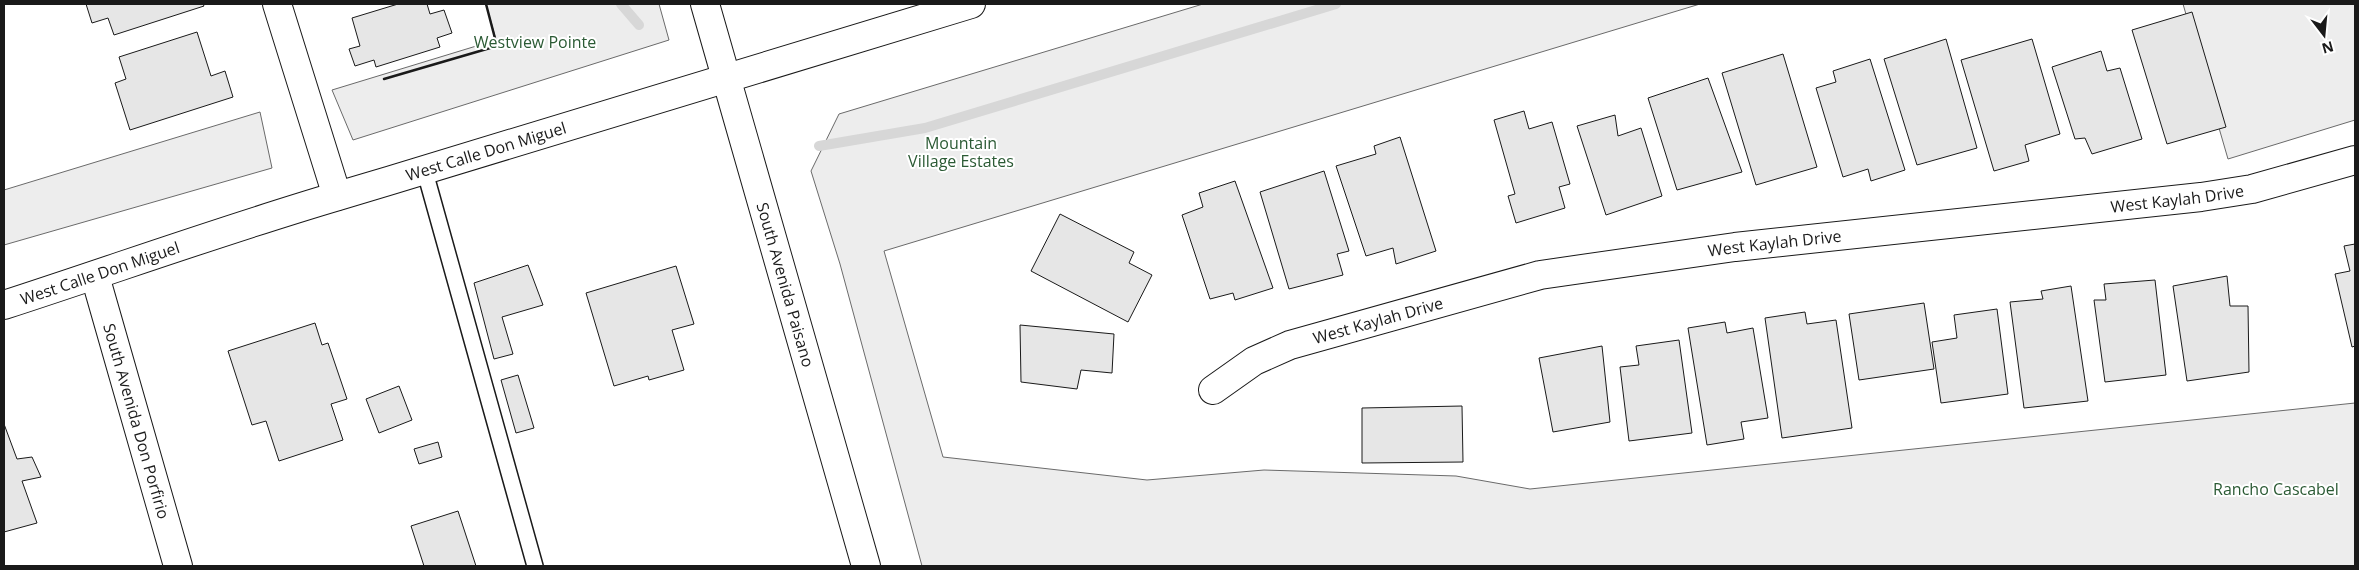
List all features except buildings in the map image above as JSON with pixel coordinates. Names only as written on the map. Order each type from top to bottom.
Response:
[{"type":"street","points":[[277,4],[336,196]]},
{"type":"street","name":"South Avenida Paisano","points":[[706,4],[866,566]]},
{"type":"street","name":"West Calle Don Miguel","points":[[4,305],[336,196],[425,172],[727,77],[971,4]]},
{"type":"street","name":"West Kaylah Drive","points":[[1213,390],[1254,361],[1290,346],[1540,275],[1735,247],[2201,197],[2252,188],[2355,160]]},
{"type":"street","name":"South Avenida Don Porfirio","points":[[95,276],[178,566]]},
{"type":"lane","points":[[425,172],[535,566]]},
{"type":"shaded area","name":"Westview Pointe","points":[[486,4],[659,4],[669,40],[353,140],[332,90],[496,40]]},
{"type":"shaded area","name":"Rancho Cascabel","points":[[1203,4],[1700,4],[884,251],[943,457],[1147,480],[1264,470],[1456,476],[1530,489],[2355,403],[2355,566],[922,566],[840,264],[811,171],[839,114]]},
{"type":"shaded area","points":[[2183,4],[2355,4],[2355,120],[2228,159]]},
{"type":"shaded area","points":[[260,112],[272,168],[4,245],[4,190]]},
{"type":"waterway","points":[[621,4],[639,25]]},
{"type":"waterway","points":[[819,146],[925,128],[1336,4]]},
{"type":"wall","points":[[384,79],[497,46],[486,4]]},
{"type":"park label","name":"Mountain Village Estates","points":[[961,152]]}]
